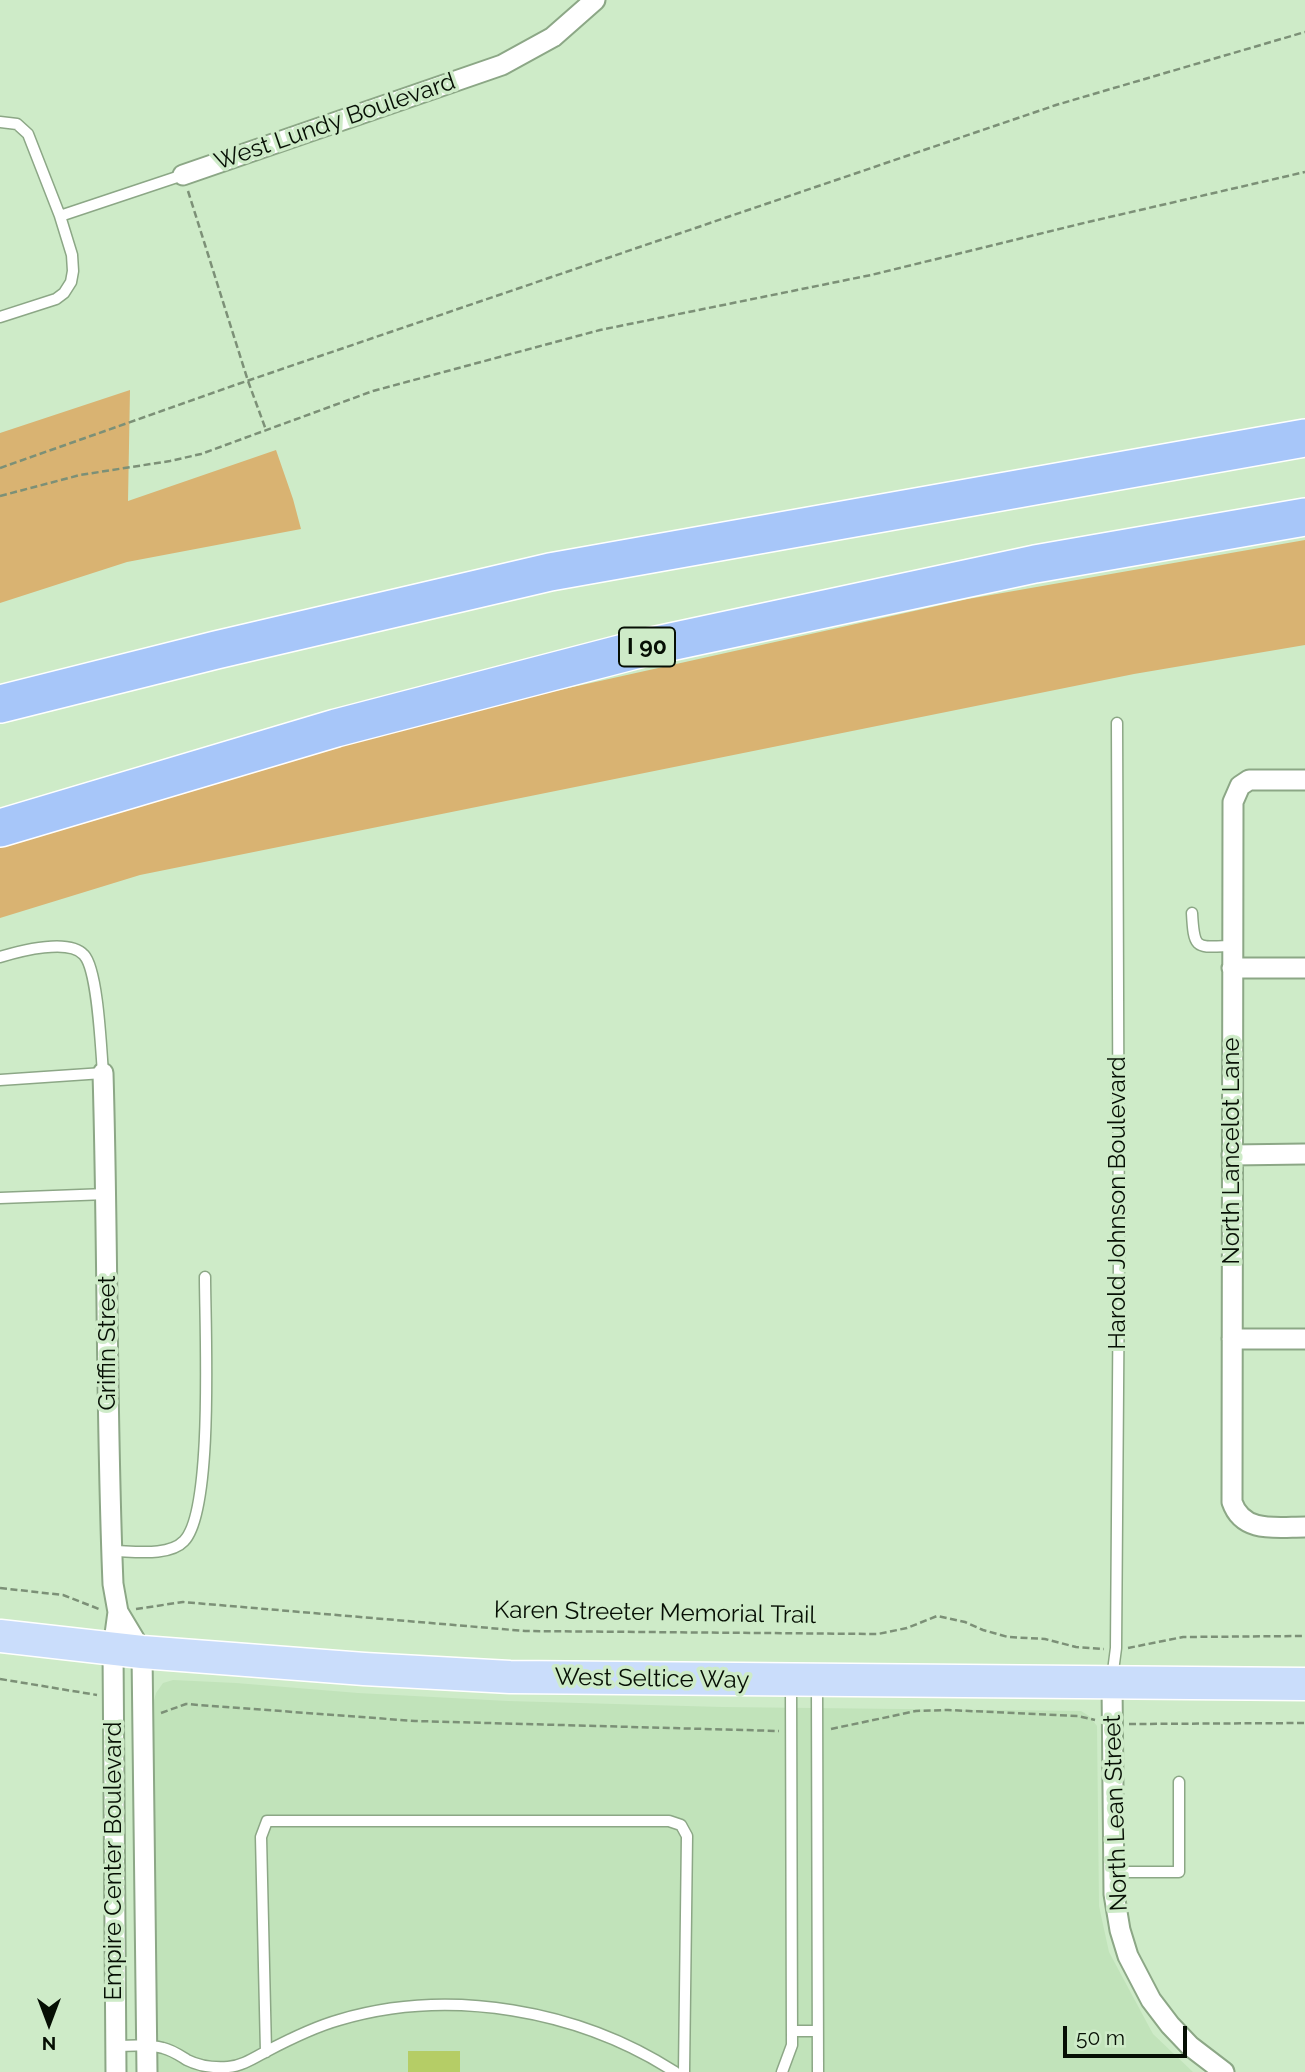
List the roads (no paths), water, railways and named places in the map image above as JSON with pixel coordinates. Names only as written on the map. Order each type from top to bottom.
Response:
[{"type":"highway","points":[[0,704],[216,650],[550,572],[1305,438]]},
{"type":"highway","name":"I 90","points":[[0,828],[336,728],[647,647],[1035,564],[1305,517]]},
{"type":"main road","name":"West Seltice Way","points":[[0,1636],[127,1651],[510,1677],[1305,1684]]},
{"type":"street","name":"West Lundy Boulevard","points":[[183,175],[502,65],[553,37],[595,0]]},
{"type":"street","name":"North Lancelot Lane","points":[[1305,780],[1248,780],[1240,786],[1233,802],[1232,816],[1232,1502],[1238,1516],[1258,1526],[1305,1527]]},
{"type":"street","points":[[1232,968],[1305,968]]},
{"type":"street","name":"Griffin Street","points":[[103,1073],[107,1194],[107,1398],[113,1584],[127,1651]]},
{"type":"street","points":[[1232,1155],[1305,1154]]},
{"type":"street","points":[[1232,1339],[1305,1339]]},
{"type":"street","name":"Griffin Street","points":[[118,1612],[127,1651]]},
{"type":"street","name":"Empire Center Boulevard","points":[[116,2072],[113,1698],[127,1651]]},
{"type":"street","name":"Empire Center Boulevard","points":[[127,1651],[143,1720],[147,2072]]},
{"type":"street","name":"North Lean Street","points":[[1112,1683],[1113,1872],[1120,1930],[1139,1978],[1170,2025],[1190,2046],[1224,2072]]},
{"type":"street","points":[[113,1748],[143,1748]]},
{"type":"lane","points":[[0,122],[18,124],[28,134],[72,255],[71,282],[65,293],[43,304],[0,317]]},
{"type":"lane","name":"West Lundy Boulevard","points":[[60,216],[183,175]]},
{"type":"lane","name":"Harold Johnson Boulevard","points":[[1112,1683],[1116,1648],[1119,1260],[1116,723]]},
{"type":"lane","points":[[1192,913],[1193,939],[1199,945],[1232,946]]},
{"type":"lane","points":[[0,957],[25,950],[54,947],[71,948],[84,955],[93,972],[103,1073],[0,1080]]},
{"type":"lane","points":[[0,1198],[107,1194]]},
{"type":"lane","points":[[112,1551],[166,1550],[183,1544],[195,1524],[205,1451],[205,1277]]},
{"type":"lane","points":[[782,2072],[792,2045],[804,1680]]},
{"type":"lane","points":[[804,1680],[818,2072]]},
{"type":"lane","points":[[1113,1872],[1179,1872],[1179,1782]]},
{"type":"lane","points":[[266,2052],[261,1837],[267,1821],[669,1821],[681,1825],[687,1836],[684,2072]]},
{"type":"lane","points":[[116,2046],[163,2048],[212,2069],[246,2063],[318,2027],[379,2010],[472,2006],[527,2013],[585,2028],[631,2047],[675,2072]]},
{"type":"lane","points":[[792,2031],[817,2031]]}]
